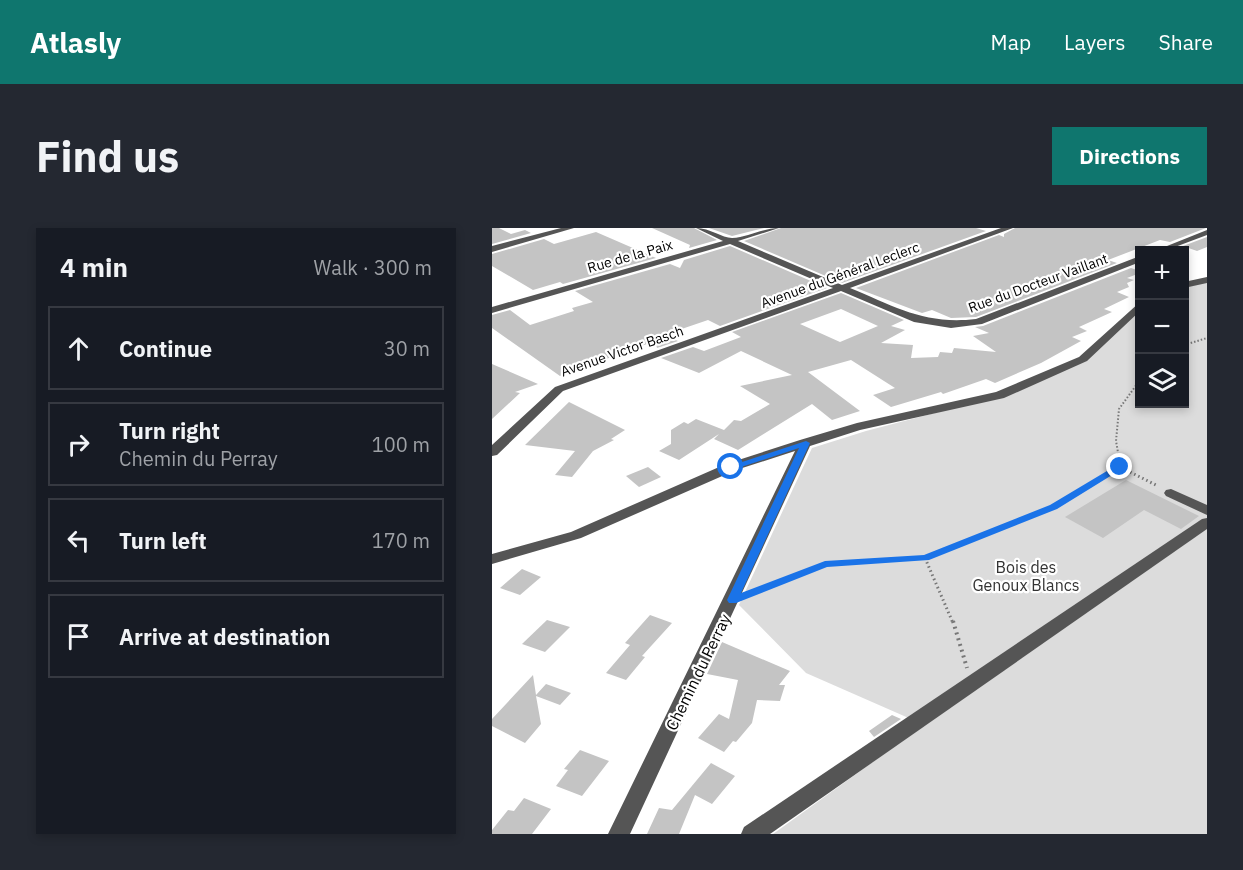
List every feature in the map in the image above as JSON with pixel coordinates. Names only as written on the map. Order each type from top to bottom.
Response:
[{"type":"street","points":[[496,248],[570,228]]},
{"type":"street","name":"Rue du Docteur Vaillant","points":[[700,228],[918,320],[960,325],[989,319],[1135,261]]},
{"type":"street","name":"Rue de la Paix","points":[[492,310],[775,228]]},
{"type":"street","name":"Avenue du Général Leclerc","points":[[748,322],[1009,228]]},
{"type":"street","points":[[1171,246],[1207,232]]},
{"type":"street","points":[[1189,284],[1207,280]]},
{"type":"street","points":[[492,559],[576,535],[731,467],[857,427],[992,398],[1089,355],[1135,310]]},
{"type":"street","name":"Avenue Victor Basch","points":[[492,452],[559,389],[748,322]]},
{"type":"street","name":"Chemin du Perray","points":[[619,834],[806,443]]},
{"type":"street","points":[[1171,493],[1207,511]]},
{"type":"street","points":[[752,834],[1207,522]]},
{"type":"path","points":[[1189,344],[1207,338]]},
{"type":"path","points":[[1120,467],[1116,441],[1119,409],[1135,387]]},
{"type":"path","points":[[1120,467],[1171,493]]},
{"type":"path","points":[[732,600],[825,564],[925,558],[1053,507],[1120,467]]},
{"type":"path","points":[[925,558],[952,619],[971,684]]},
{"type":"green space","name":"Bois des Genoux Blancs","points":[[1207,280],[1207,834],[773,834],[877,759],[920,723],[806,673],[739,605],[812,448],[866,431],[992,398],[1077,362],[1135,309],[1135,408],[1189,408],[1189,284]]},
{"type":"building","points":[[492,228],[499,228],[511,234],[525,230],[531,233],[492,244]]},
{"type":"building","points":[[652,228],[694,228],[717,240],[689,248],[690,245]]},
{"type":"building","points":[[709,228],[764,228],[732,236]]},
{"type":"building","points":[[781,228],[976,228],[986,231],[842,283],[744,241]]},
{"type":"building","points":[[1015,228],[1206,228],[1170,242],[1160,240],[1144,246],[1135,246],[1135,250],[1108,260],[1117,263],[976,317],[951,318],[932,310],[922,313],[856,288],[999,235],[1004,237],[1004,234]]},
{"type":"building","points":[[596,232],[656,258],[533,290],[492,266],[492,254],[544,239],[554,244]]},
{"type":"building","points":[[1207,237],[1207,247],[1197,251],[1189,248],[1189,246],[1183,246]]},
{"type":"building","points":[[730,246],[827,288],[720,326],[708,320],[664,335],[678,341],[657,348],[655,341],[560,376],[492,328],[492,315],[510,310],[530,325],[574,311],[572,308],[593,302],[575,291],[670,264],[680,268],[684,260]]},
{"type":"building","points":[[1131,268],[1135,269],[1135,275],[1127,278],[1134,280],[1127,283],[1129,287],[1117,292],[1129,297],[1104,309],[1112,312],[1079,327],[1087,331],[1072,337],[1081,341],[1041,363],[995,383],[986,379],[943,394],[941,392],[891,407],[873,395],[895,388],[851,360],[808,372],[860,411],[832,420],[812,404],[738,450],[714,439],[719,434],[679,460],[659,451],[671,444],[671,430],[684,422],[688,424],[696,419],[724,430],[734,420],[741,421],[770,404],[740,386],[792,375],[741,351],[699,373],[661,358],[693,347],[704,351],[741,337],[732,332],[841,293],[904,320],[891,326],[905,330],[881,343],[913,345],[911,358],[938,357],[940,352],[952,353],[954,348],[996,352],[973,336],[989,333],[975,327],[983,326]],"holes":[[[841,309],[878,326],[840,342],[800,324]]]},
{"type":"building","points":[[492,364],[538,384],[515,392],[520,393],[492,419]]},
{"type":"building","points":[[569,402],[625,430],[611,439],[614,440],[593,451],[572,477],[555,475],[575,451],[525,445]]},
{"type":"building","points":[[648,467],[661,477],[639,487],[626,476]]},
{"type":"building","points":[[1126,480],[1199,516],[1181,529],[1144,510],[1103,538],[1065,517]]},
{"type":"building","points":[[522,569],[541,577],[520,595],[500,588]]},
{"type":"building","points":[[650,615],[672,623],[642,656],[645,657],[626,680],[606,673],[630,645],[625,643]]},
{"type":"building","points":[[547,620],[570,627],[545,652],[522,644]]},
{"type":"building","points":[[722,642],[790,671],[779,685],[785,685],[780,701],[757,700],[752,723],[724,752],[698,738],[719,714],[729,719],[738,680],[707,674]]},
{"type":"building","points":[[533,675],[536,695],[546,684],[571,693],[560,705],[536,696],[541,724],[525,743],[492,726],[492,719]]},
{"type":"building","points":[[892,715],[901,719],[874,737],[869,731]]},
{"type":"building","points":[[580,750],[609,761],[582,796],[556,786],[568,770],[564,769]]},
{"type":"building","points":[[711,763],[735,776],[712,804],[695,795],[679,834],[647,834],[659,808],[672,810]]},
{"type":"building","points":[[524,798],[551,809],[532,834],[492,834],[492,830],[508,810],[514,811]]},
{"type":"route","points":[[731,467],[806,443],[732,600],[825,564],[925,558],[1053,507],[1120,467]]}]
